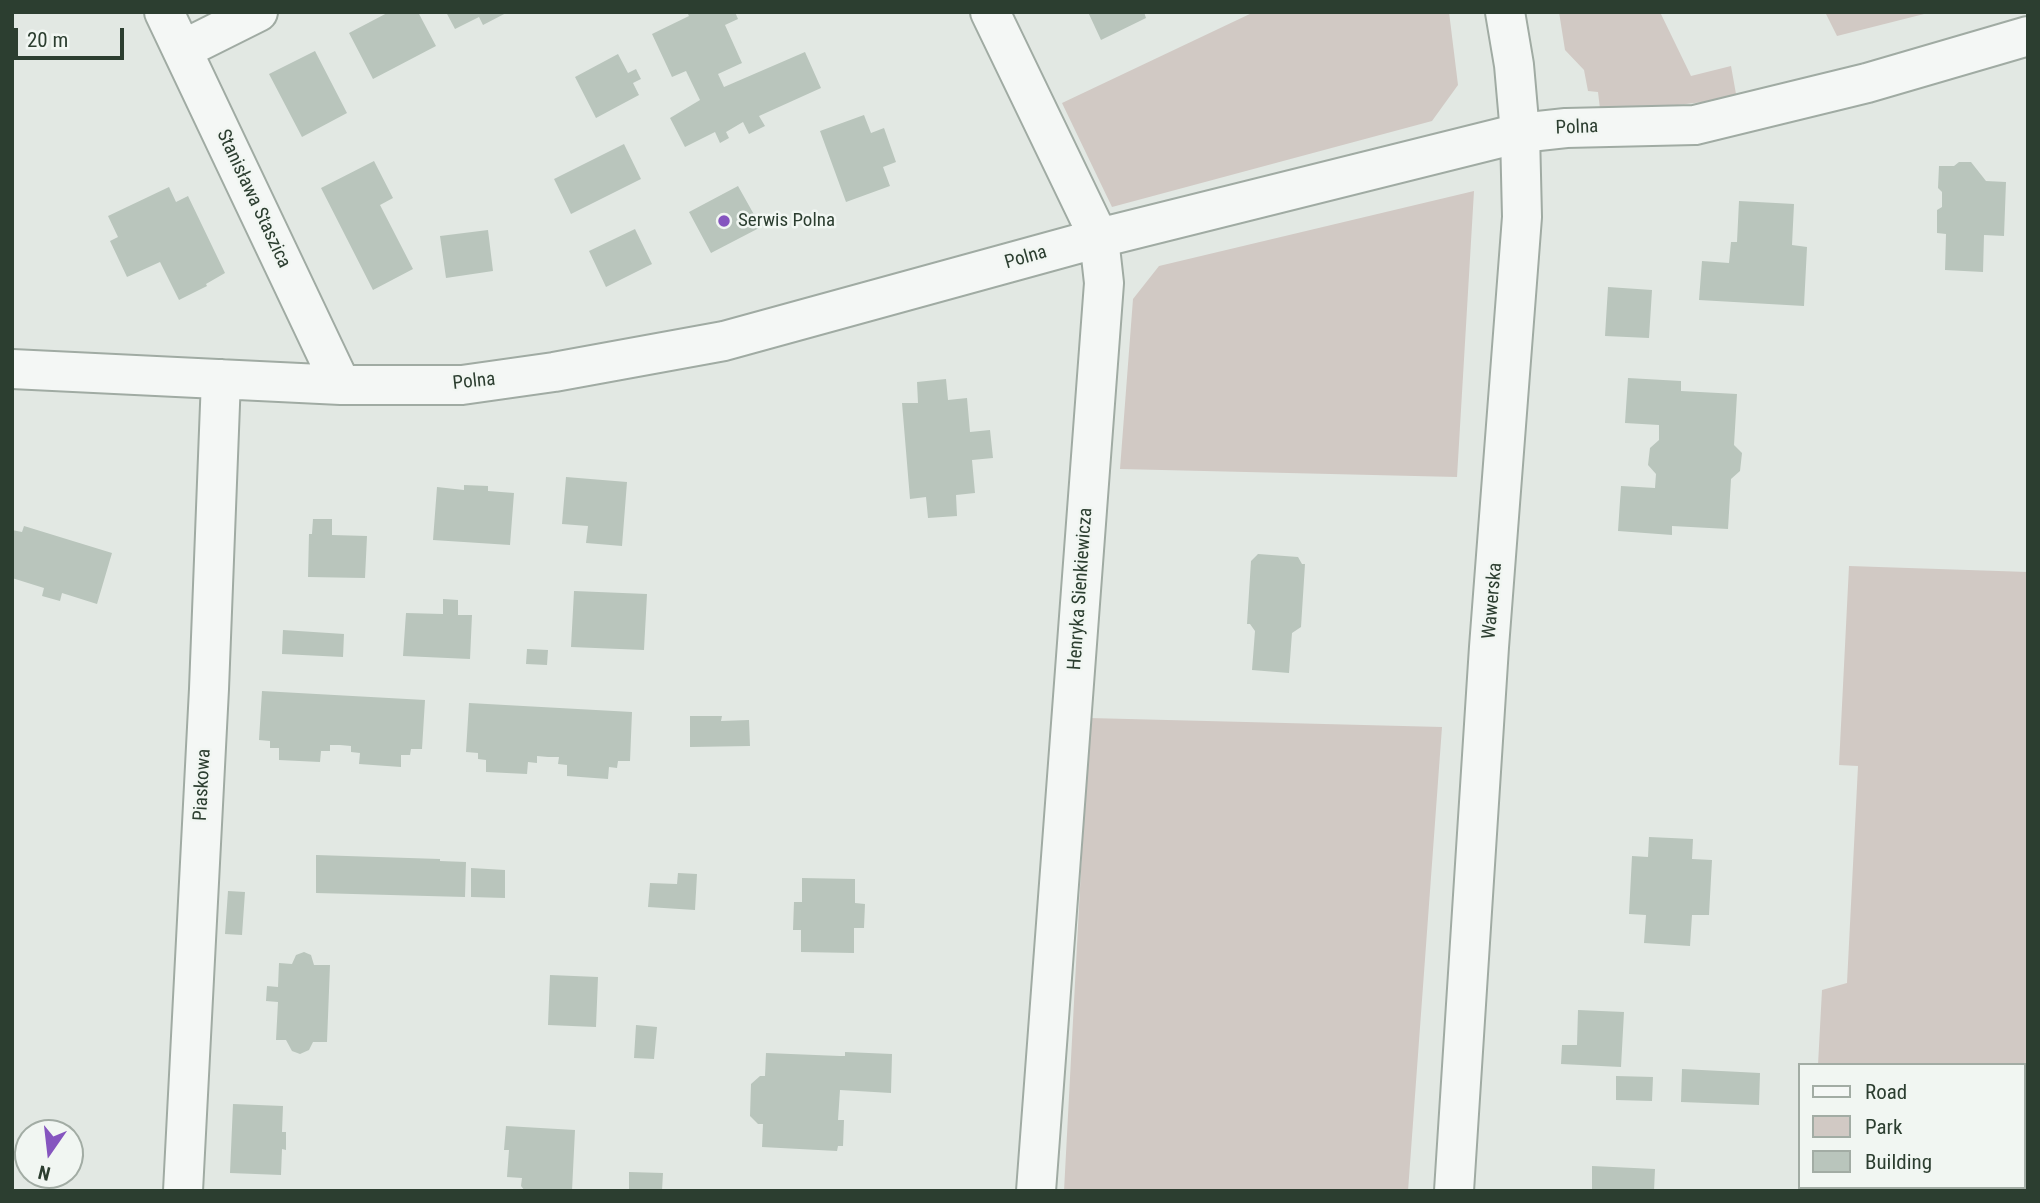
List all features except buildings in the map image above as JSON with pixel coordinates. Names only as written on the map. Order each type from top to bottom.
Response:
[{"type":"street","name":"Stanisława Staszica","points":[[164,12],[341,385]]},
{"type":"street","points":[[182,50],[257,12]]},
{"type":"street","name":"Henryka Sienkiewicza","points":[[990,12],[1099,238],[1104,283],[1036,1191]]},
{"type":"street","name":"Wawerska","points":[[1454,1191],[1489,647],[1522,217],[1520,133],[1514,65],[1505,12]]},
{"type":"street","name":"Polna","points":[[12,369],[341,385],[462,385],[554,372],[724,341],[1099,238],[1520,133],[1566,128],[1695,125],[1867,83],[2028,36]]},
{"type":"street","name":"Piaskowa","points":[[183,1191],[209,689],[221,379]]},
{"type":"green space","points":[[1254,12],[1449,12],[1458,85],[1432,121],[1112,207],[1062,103]]},
{"type":"green space","points":[[1559,12],[1660,12],[1691,76],[1731,66],[1736,94],[1703,102],[1652,108],[1600,109],[1598,92],[1588,91],[1584,70],[1565,50]]},
{"type":"green space","points":[[1825,12],[1932,12],[1837,36]]},
{"type":"green space","points":[[1474,191],[1457,477],[1120,469],[1133,299],[1159,266]]},
{"type":"green space","points":[[1849,566],[2028,572],[2028,1191],[1812,1191],[2026,1189],[2026,1063],[1818,1063],[1822,990],[1847,983],[1858,766],[1839,765]]},
{"type":"green space","points":[[1089,718],[1442,727],[1408,1191],[1064,1191]]},
{"type":"place","name":"Serwis Polna","points":[[724,221]]}]
